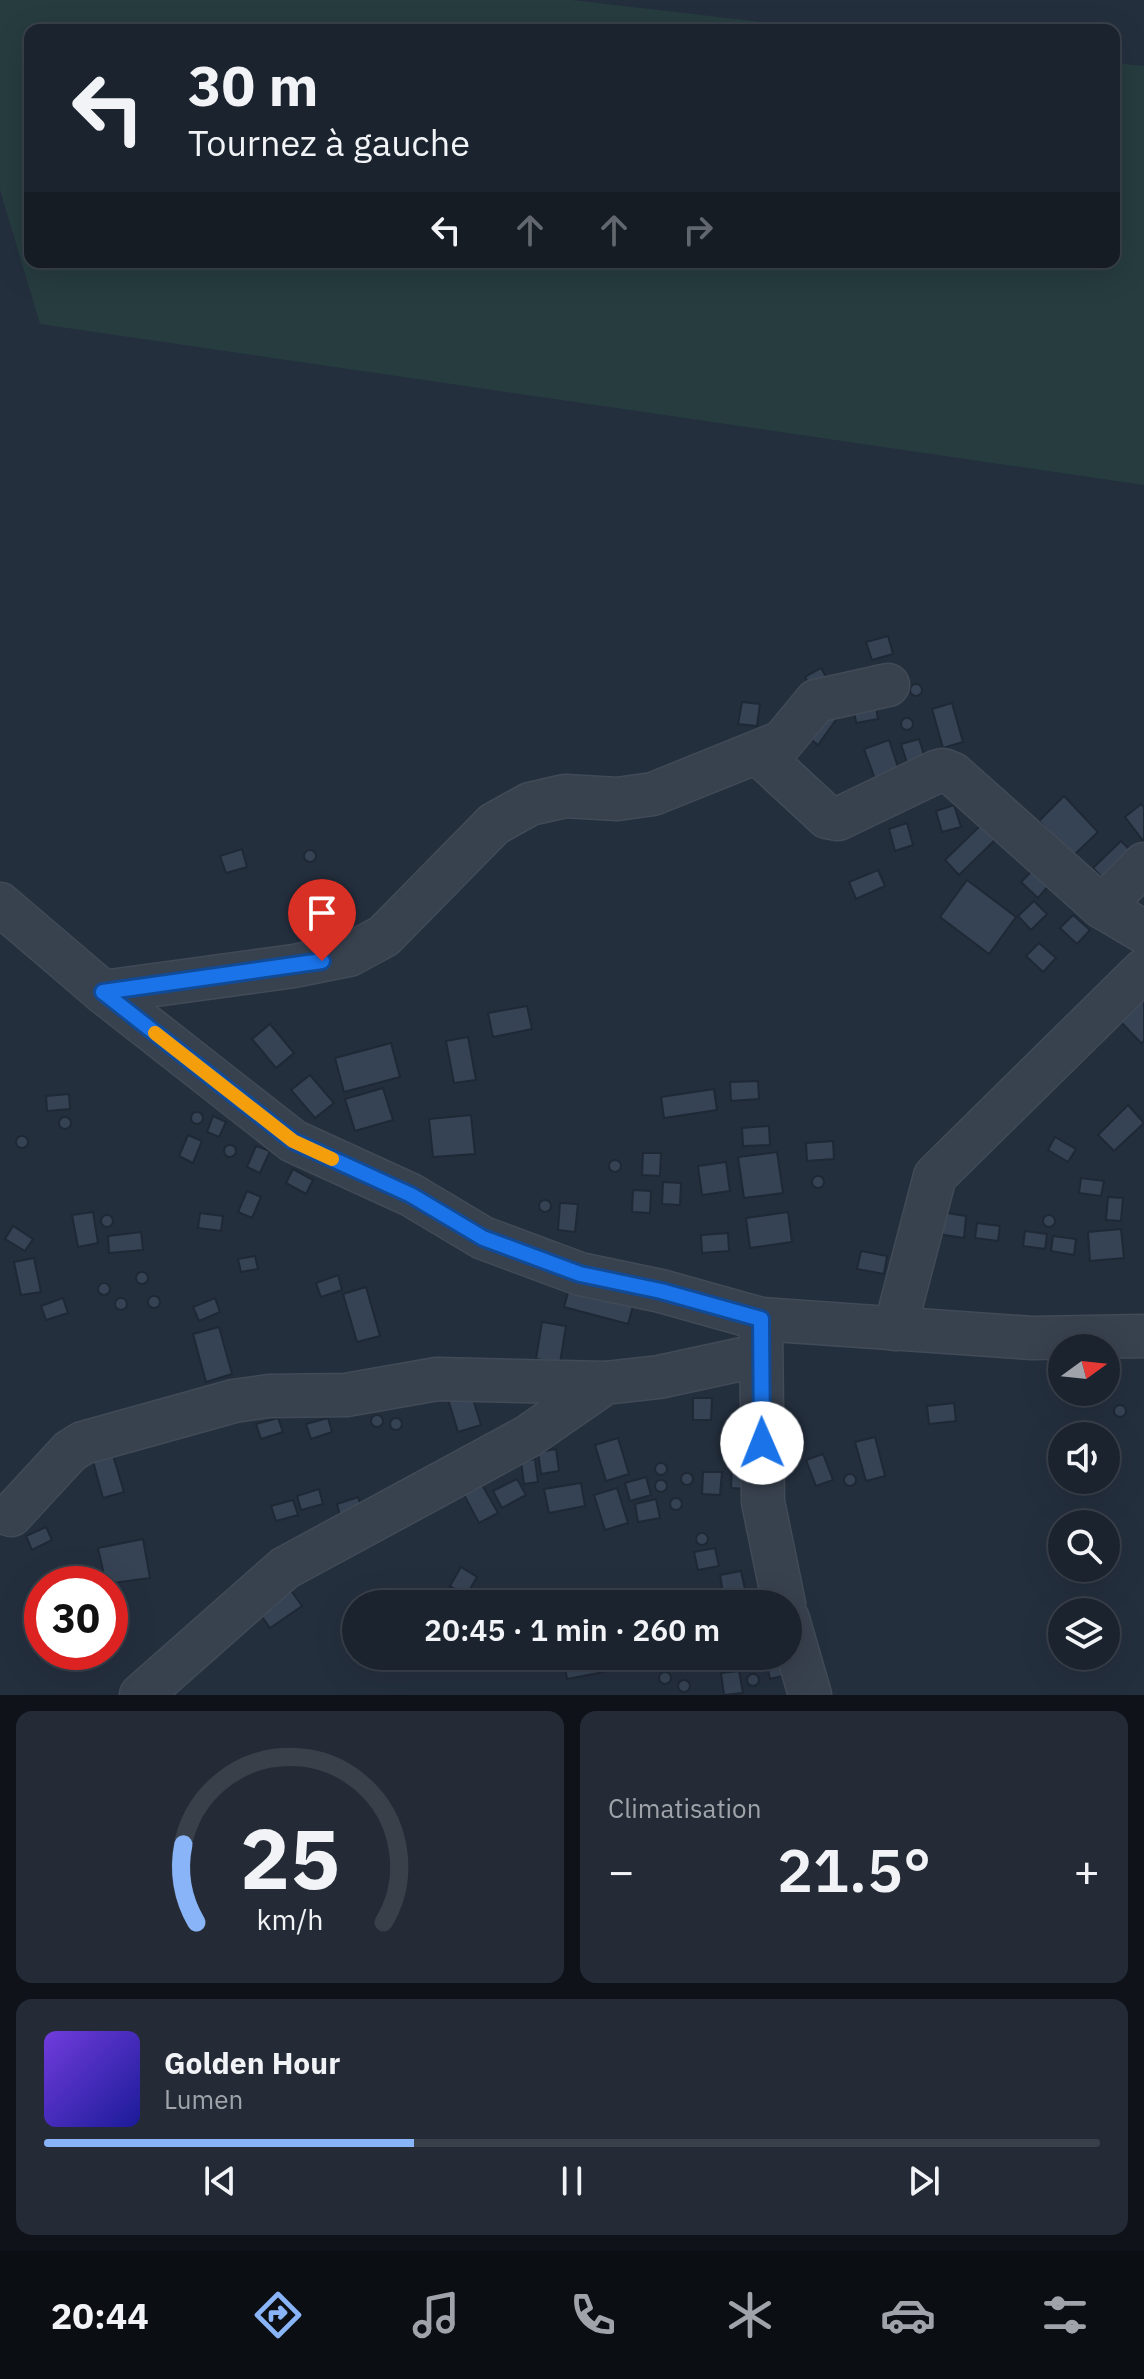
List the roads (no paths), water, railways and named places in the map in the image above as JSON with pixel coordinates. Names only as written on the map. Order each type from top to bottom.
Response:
[{"type":"street","points":[[103,992],[294,966],[349,955],[384,936],[494,824],[530,804],[565,796],[617,799],[653,794],[758,753],[789,737],[800,717],[816,701],[888,685]]},
{"type":"street","points":[[758,753],[827,817],[838,819],[919,779],[947,772],[1102,907],[1144,932]]},
{"type":"street","points":[[1102,907],[1144,864]]},
{"type":"street","points":[[0,904],[103,992],[293,1141],[411,1195],[483,1238],[580,1274],[661,1291],[761,1337]]},
{"type":"street","points":[[895,1329],[935,1176],[966,1141],[1144,970]]},
{"type":"street","points":[[11,1515],[70,1451],[83,1443],[234,1401],[295,1394],[346,1395],[377,1387],[437,1379],[605,1383],[659,1377],[761,1337],[895,1329],[1032,1338],[1144,1336]]},
{"type":"street","points":[[761,1337],[763,1502],[781,1590]]},
{"type":"street","points":[[141,1695],[285,1568],[527,1437],[605,1383]]},
{"type":"street","points":[[802,1667],[810,1695]]}]
